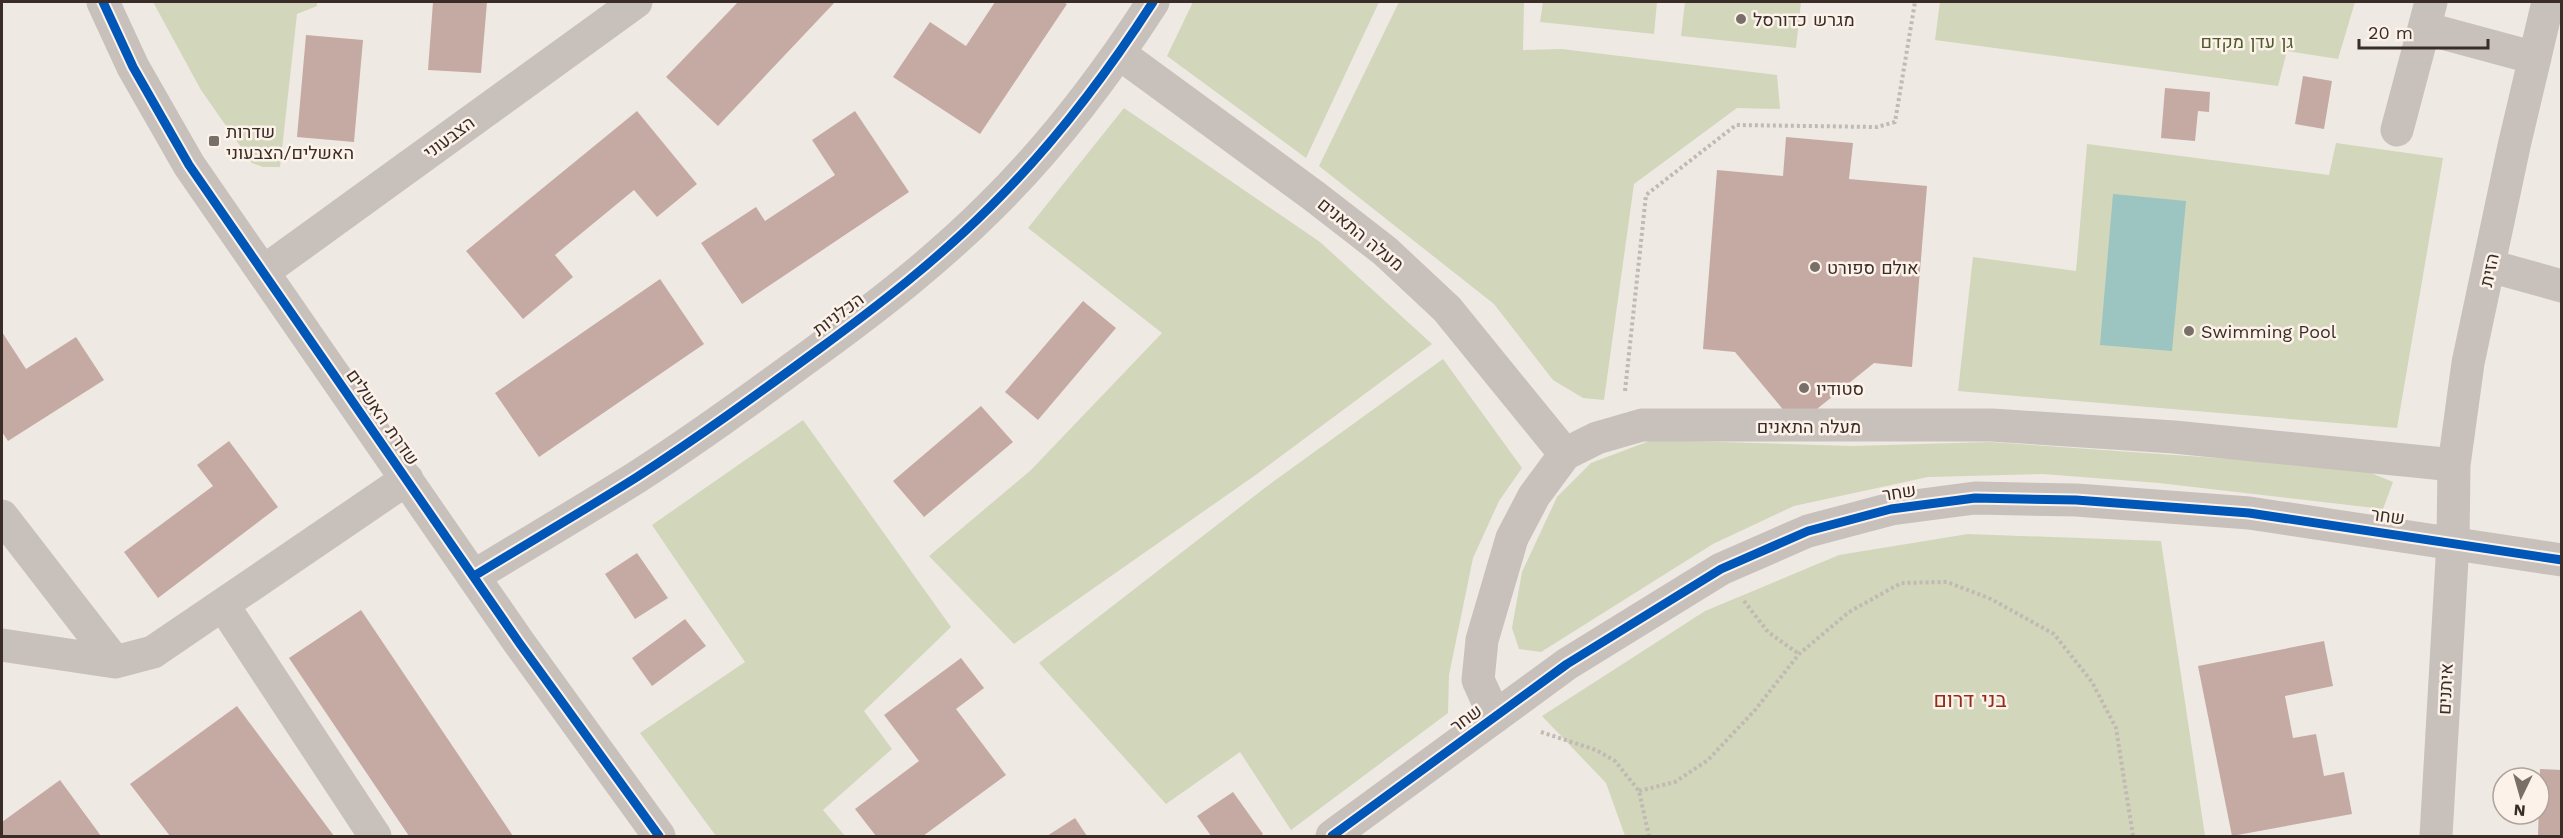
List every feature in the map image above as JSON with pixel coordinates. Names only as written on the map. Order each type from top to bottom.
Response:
[{"type":"street","name":"שדרת האשלים","points":[[103,2],[133,67],[189,165],[474,576],[659,837]]},
{"type":"street","name":"הצבעוני","points":[[263,272],[636,2]]},
{"type":"street","name":"הכלניות","points":[[474,576],[638,476],[747,403],[867,314],[935,260],[991,207],[1053,139],[1120,54],[1153,2]]},
{"type":"street","name":"הזית","points":[[2453,542],[2454,465],[2468,363],[2548,2]]},
{"type":"street","points":[[2397,130],[2427,15],[2535,58]]},
{"type":"street","name":"מעלה התאנים","points":[[1120,54],[1385,251],[1447,309],[1565,454]]},
{"type":"street","points":[[2490,266],[2562,286]]},
{"type":"street","name":"מעלה התאנים","points":[[1495,717],[1478,680],[1482,640],[1512,538],[1534,496],[1565,454],[1597,438],[1642,425],[2003,426],[2262,445],[2454,465]]},
{"type":"street","points":[[2,645],[116,662],[153,652],[407,479]]},
{"type":"street","name":"שחר","points":[[1332,837],[1567,664],[1721,569],[1808,531],[1891,509],[1975,498],[2076,500],[2249,513],[2562,560]]},
{"type":"street","points":[[2,516],[116,662]]},
{"type":"street","name":"איתנים","points":[[2436,837],[2453,542]]},
{"type":"street","points":[[223,605],[375,837]]},
{"type":"path","points":[[1620,432],[1646,195],[1736,125],[1877,127],[1895,122],[1915,2]]},
{"type":"path","points":[[1721,569],[1768,632],[1799,654]]},
{"type":"path","points":[[1639,791],[1675,782],[1708,760],[1755,710],[1799,654],[1849,612],[1901,584],[1947,582],[1991,599],[2054,634],[2092,682],[2116,728],[2133,837]]},
{"type":"path","points":[[1495,717],[1596,750],[1615,761],[1639,791],[1649,837]]},
{"type":"green space","points":[[153,2],[317,2],[317,6],[297,14],[280,167],[263,167],[252,163],[201,90]]},
{"type":"green space","points":[[1193,2],[1379,2],[1306,158],[1167,56]]},
{"type":"green space","points":[[1399,2],[1524,2],[1523,50],[1562,49],[1777,75],[1780,109],[1737,108],[1634,184],[1604,400],[1583,398],[1553,380],[1494,304],[1319,166]]},
{"type":"green space","points":[[1543,2],[1657,2],[1654,34],[1540,22]]},
{"type":"green space","name":"מגרש כדורסל","points":[[1685,2],[1801,2],[1796,48],[1681,36]]},
{"type":"green space","name":"גן עדן מקדם","points":[[1940,2],[2355,2],[2338,59],[2287,51],[2278,86],[1935,40]]},
{"type":"green space","points":[[1124,108],[1320,242],[1432,344],[1257,474],[1014,644],[929,556],[1031,470],[1162,333],[1028,228]]},
{"type":"green space","name":"Swimming Pool","points":[[2336,143],[2443,158],[2397,428],[1958,391],[1973,257],[2076,271],[2087,144],[2329,175]]},
{"type":"green space","points":[[1443,359],[1522,468],[1499,501],[1473,558],[1449,675],[1448,713],[1291,830],[1240,752],[1166,804],[1039,663],[1266,487]]},
{"type":"green space","points":[[803,420],[951,627],[864,711],[892,749],[823,810],[845,836],[716,836],[640,733],[745,662],[652,525]]},
{"type":"green space","points":[[1652,440],[1852,446],[1991,442],[2359,468],[2393,482],[2383,509],[2159,483],[2043,474],[1928,477],[1794,506],[1713,544],[1541,652],[1519,649],[1512,628],[1522,572],[1557,497],[1591,463]]},
{"type":"green space","points":[[1968,534],[2161,541],[2205,836],[1625,836],[1606,783],[1542,716],[1705,611],[1839,555]]},
{"type":"water","points":[[2113,194],[2186,201],[2172,351],[2100,345]]},
{"type":"building","points":[[433,2],[487,2],[481,73],[428,70]]},
{"type":"building","points":[[738,2],[835,2],[718,126],[666,77]]},
{"type":"building","points":[[995,2],[1063,2],[1067,4],[980,134],[893,77],[930,22],[966,46]]},
{"type":"building","points":[[306,35],[363,40],[354,142],[297,137]]},
{"type":"building","points":[[2303,76],[2332,81],[2324,129],[2295,124]]},
{"type":"building","points":[[2165,88],[2210,92],[2209,112],[2198,111],[2195,141],[2161,138]]},
{"type":"building","points":[[637,111],[697,184],[657,217],[634,190],[555,255],[573,277],[523,319],[466,251]]},
{"type":"building","points":[[855,111],[909,192],[742,304],[701,243],[756,207],[765,221],[835,175],[812,140]]},
{"type":"building","name":"אולם ספורט","points":[[1786,137],[1853,143],[1849,179],[1927,186],[1912,367],[1874,363],[1812,413],[1786,413],[1735,352],[1703,349],[1717,170],[1783,176]]},
{"type":"building","points":[[660,279],[704,344],[539,457],[495,393]]},
{"type":"building","points":[[1083,301],[1116,328],[1038,420],[1005,392]]},
{"type":"building","points":[[2,332],[26,369],[76,337],[104,380],[8,441],[2,432]]},
{"type":"building","points":[[981,406],[1013,442],[924,517],[893,481]]},
{"type":"building","points":[[229,441],[278,507],[158,598],[124,552],[213,486],[197,465]]},
{"type":"building","points":[[637,553],[668,598],[635,619],[605,574]]},
{"type":"building","points":[[361,610],[513,836],[409,836],[289,658]]},
{"type":"building","points":[[685,619],[706,646],[652,686],[632,658]]},
{"type":"building","points":[[2324,641],[2333,686],[2285,696],[2293,738],[2316,734],[2324,776],[2344,772],[2352,814],[2232,836],[2198,666]]},
{"type":"building","points":[[961,658],[984,688],[956,709],[1006,775],[923,836],[876,836],[855,809],[919,761],[884,715]]},
{"type":"building","points":[[237,706],[334,836],[170,836],[130,784]]},
{"type":"building","points":[[2551,770],[2562,770],[2562,836],[2538,836],[2538,826],[2551,826]]},
{"type":"building","points":[[60,780],[101,836],[2,836],[2,822]]},
{"type":"building","points":[[1233,792],[1263,834],[1260,836],[1211,836],[1197,816]]},
{"type":"building","points":[[1075,818],[1087,836],[1047,836]]},
{"type":"cycle path","points":[[103,2],[133,67],[189,165],[520,644],[659,836]]},
{"type":"cycle path","points":[[474,576],[617,490],[683,446],[841,332],[928,264],[990,207],[1057,134],[1117,56],[1153,2]]},
{"type":"cycle path","points":[[1332,836],[1567,664],[1721,569],[1808,531],[1891,509],[1975,498],[2076,500],[2249,513],[2562,560]]},
{"type":"place","name":"מגרש כדורסל","points":[[1741,19]]},
{"type":"place","name":"שדרות האשלים/הצבעוני","points":[[214,141]]},
{"type":"place","name":"אולם ספורט","points":[[1815,267]]},
{"type":"place","name":"Swimming Pool","points":[[2189,331]]},
{"type":"place","name":"סטודיו","points":[[1804,388]]},
{"type":"district","name":"בני דרום","points":[[1970,699]]}]
